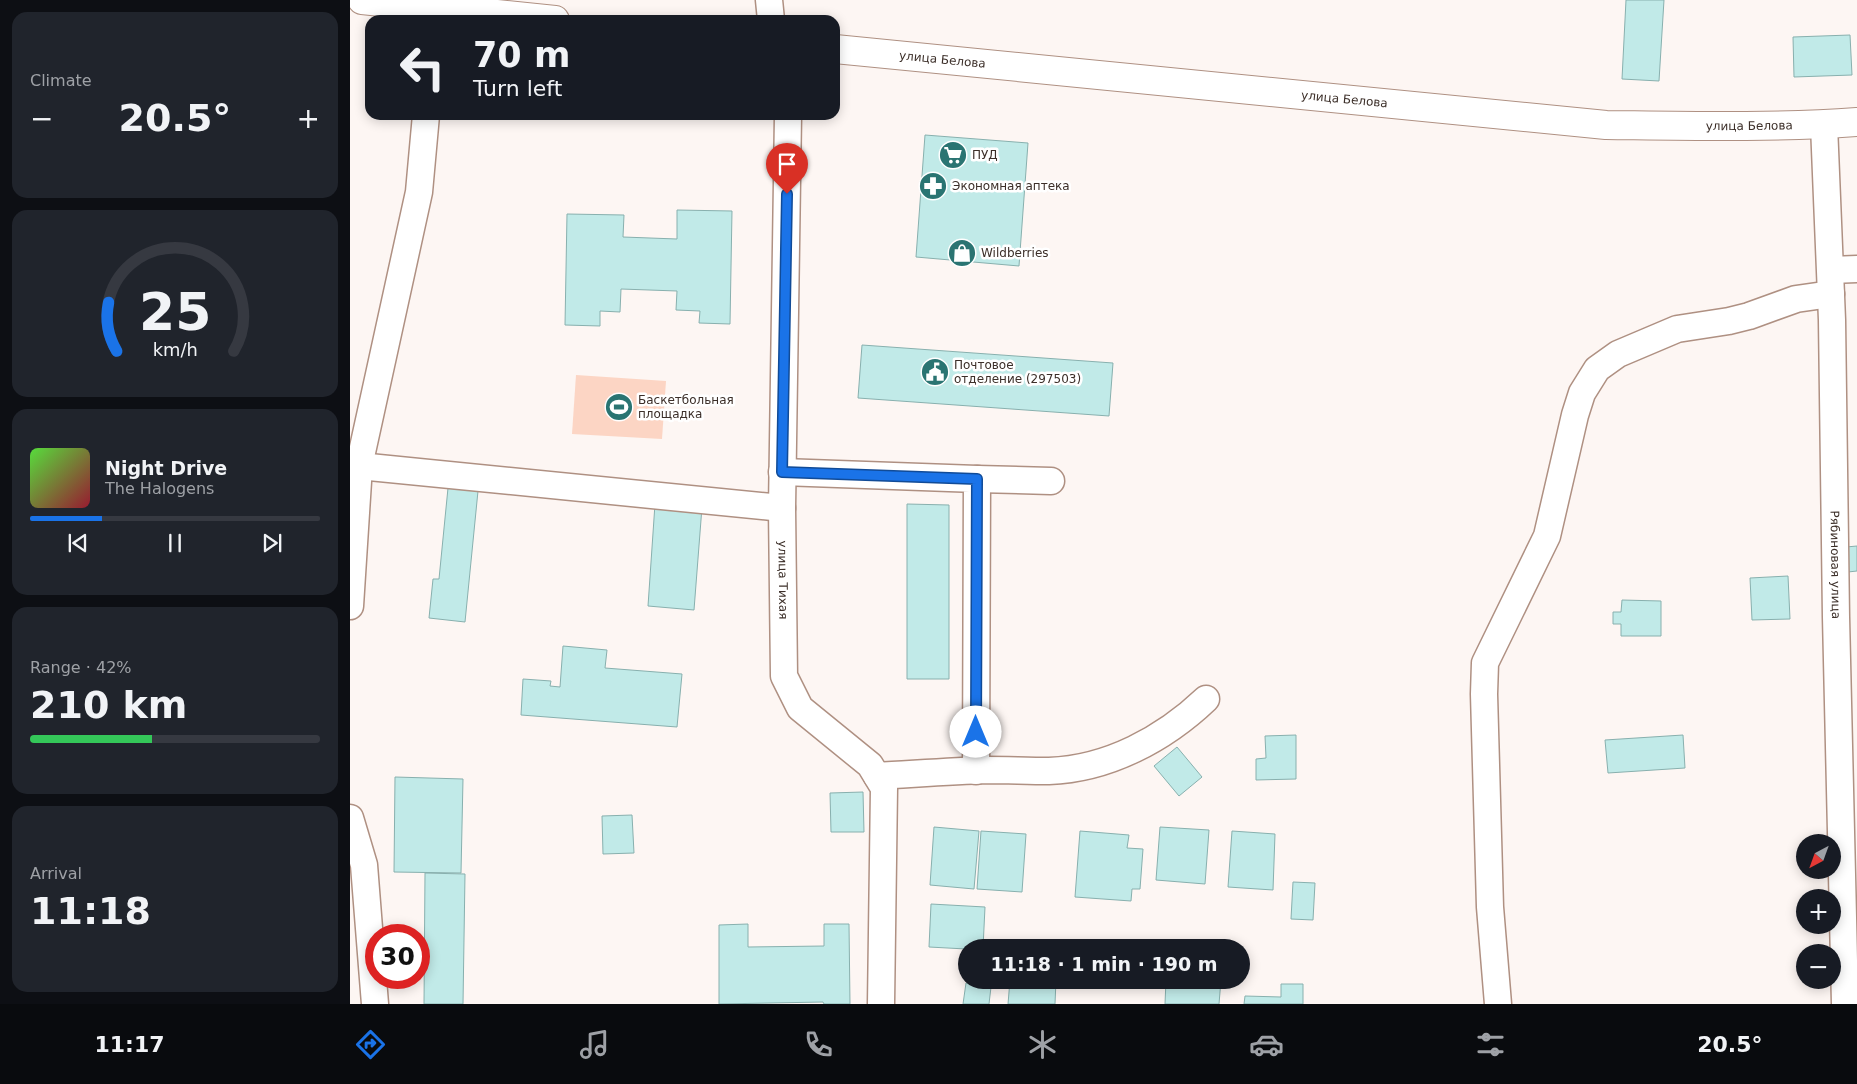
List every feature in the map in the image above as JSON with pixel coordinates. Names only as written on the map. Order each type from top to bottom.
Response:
[{"type":"main road","points":[[362,0],[434,14],[454,15]]},
{"type":"main road","name":"улица Белова","points":[[840,49],[1606,125],[1824,125],[1857,122]]},
{"type":"street","points":[[769,0],[770,15]]},
{"type":"street","points":[[350,606],[359,466],[419,192],[426,120]]},
{"type":"street","name":"улица Тихая","points":[[788,120],[782,472],[784,676],[800,708],[870,765],[884,788],[881,1004]]},
{"type":"street","name":"Рябиновая улица","points":[[1824,125],[1831,282],[1845,1004]]},
{"type":"street","points":[[1498,1004],[1490,908],[1484,694],[1485,663],[1547,536],[1575,414],[1582,393],[1597,369],[1618,354],[1677,329],[1749,316],[1796,299],[1857,269]]},
{"type":"street","points":[[359,466],[782,508]]},
{"type":"street","points":[[782,472],[1051,481]]},
{"type":"street","points":[[976,771],[977,479]]},
{"type":"street","points":[[877,776],[976,771],[1051,771],[1095,764],[1136,748],[1186,718],[1206,699]]},
{"type":"street","points":[[350,818],[364,865],[375,1004]]},
{"type":"shaded area","name":"Баскетбольная площадка","points":[[576,375],[666,381],[662,439],[572,434]]},
{"type":"building","points":[[1626,0],[1664,0],[1659,81],[1622,79]]},
{"type":"building","points":[[1850,35],[1852,75],[1794,77],[1793,37]]},
{"type":"building","points":[[925,135],[1028,143],[1019,266],[916,257]]},
{"type":"building","points":[[677,210],[732,211],[730,324],[699,323],[700,311],[676,310],[677,291],[621,289],[620,312],[600,311],[600,326],[565,325],[567,214],[624,215],[623,237],[677,239]]},
{"type":"building","points":[[862,345],[1113,363],[1109,416],[858,398]]},
{"type":"building","points":[[448,488],[478,491],[465,622],[429,618],[433,579],[439,579]]},
{"type":"building","points":[[655,504],[702,507],[694,610],[648,606]]},
{"type":"building","points":[[907,504],[949,505],[949,679],[907,679]]},
{"type":"building","points":[[1857,546],[1857,571],[1848,572],[1846,547]]},
{"type":"building","points":[[1788,576],[1790,619],[1752,620],[1750,578]]},
{"type":"building","points":[[1622,600],[1661,601],[1661,636],[1621,636],[1621,624],[1613,624],[1613,612],[1621,612]]},
{"type":"building","points":[[563,646],[607,650],[605,668],[682,674],[677,727],[521,715],[523,679],[551,681],[550,686],[560,687]]},
{"type":"building","points":[[1296,735],[1296,779],[1256,780],[1256,759],[1266,758],[1265,736]]},
{"type":"building","points":[[1683,735],[1685,768],[1608,773],[1605,740]]},
{"type":"building","points":[[1177,747],[1202,777],[1179,796],[1154,766]]},
{"type":"building","points":[[395,777],[463,779],[461,873],[394,872]]},
{"type":"building","points":[[863,792],[864,832],[831,832],[830,793]]},
{"type":"building","points":[[632,815],[634,853],[603,854],[602,816]]},
{"type":"building","points":[[934,827],[979,831],[974,889],[930,885]]},
{"type":"building","points":[[1160,827],[1209,830],[1205,884],[1156,880]]},
{"type":"building","points":[[981,831],[1026,834],[1022,892],[977,889]]},
{"type":"building","points":[[1080,831],[1129,835],[1127,848],[1143,849],[1140,889],[1132,889],[1131,901],[1075,897]]},
{"type":"building","points":[[1232,831],[1275,834],[1273,890],[1228,887]]},
{"type":"building","points":[[425,873],[465,874],[463,1004],[424,1004],[424,989],[430,989],[430,924],[425,924]]},
{"type":"building","points":[[1293,882],[1315,883],[1313,920],[1291,919]]},
{"type":"building","points":[[931,904],[985,907],[983,939],[958,939],[958,949],[929,947]]},
{"type":"building","points":[[748,924],[748,947],[824,946],[824,924],[849,924],[850,1004],[824,1004],[823,1002],[719,1004],[719,925]]},
{"type":"building","points":[[1281,984],[1303,984],[1303,1004],[1244,1004],[1245,996],[1281,997]]},
{"type":"building","points":[[965,989],[991,989],[989,1004],[963,1004]]},
{"type":"building","points":[[1009,989],[1056,989],[1055,1004],[1008,1004]]},
{"type":"building","points":[[1166,989],[1220,989],[1219,1004],[1165,1004]]},
{"type":"place","name":"ПУД","points":[[953,155]]},
{"type":"place","name":"Экономная аптека","points":[[933,186]]},
{"type":"place","name":"Wildberries","points":[[962,253]]},
{"type":"place","name":"Почтовое отделение (297503)","points":[[935,372]]},
{"type":"place","name":"Баскетбольная площадка","points":[[619,407]]},
{"type":"route","points":[[787,194],[782,472],[977,479],[976,732]]}]
